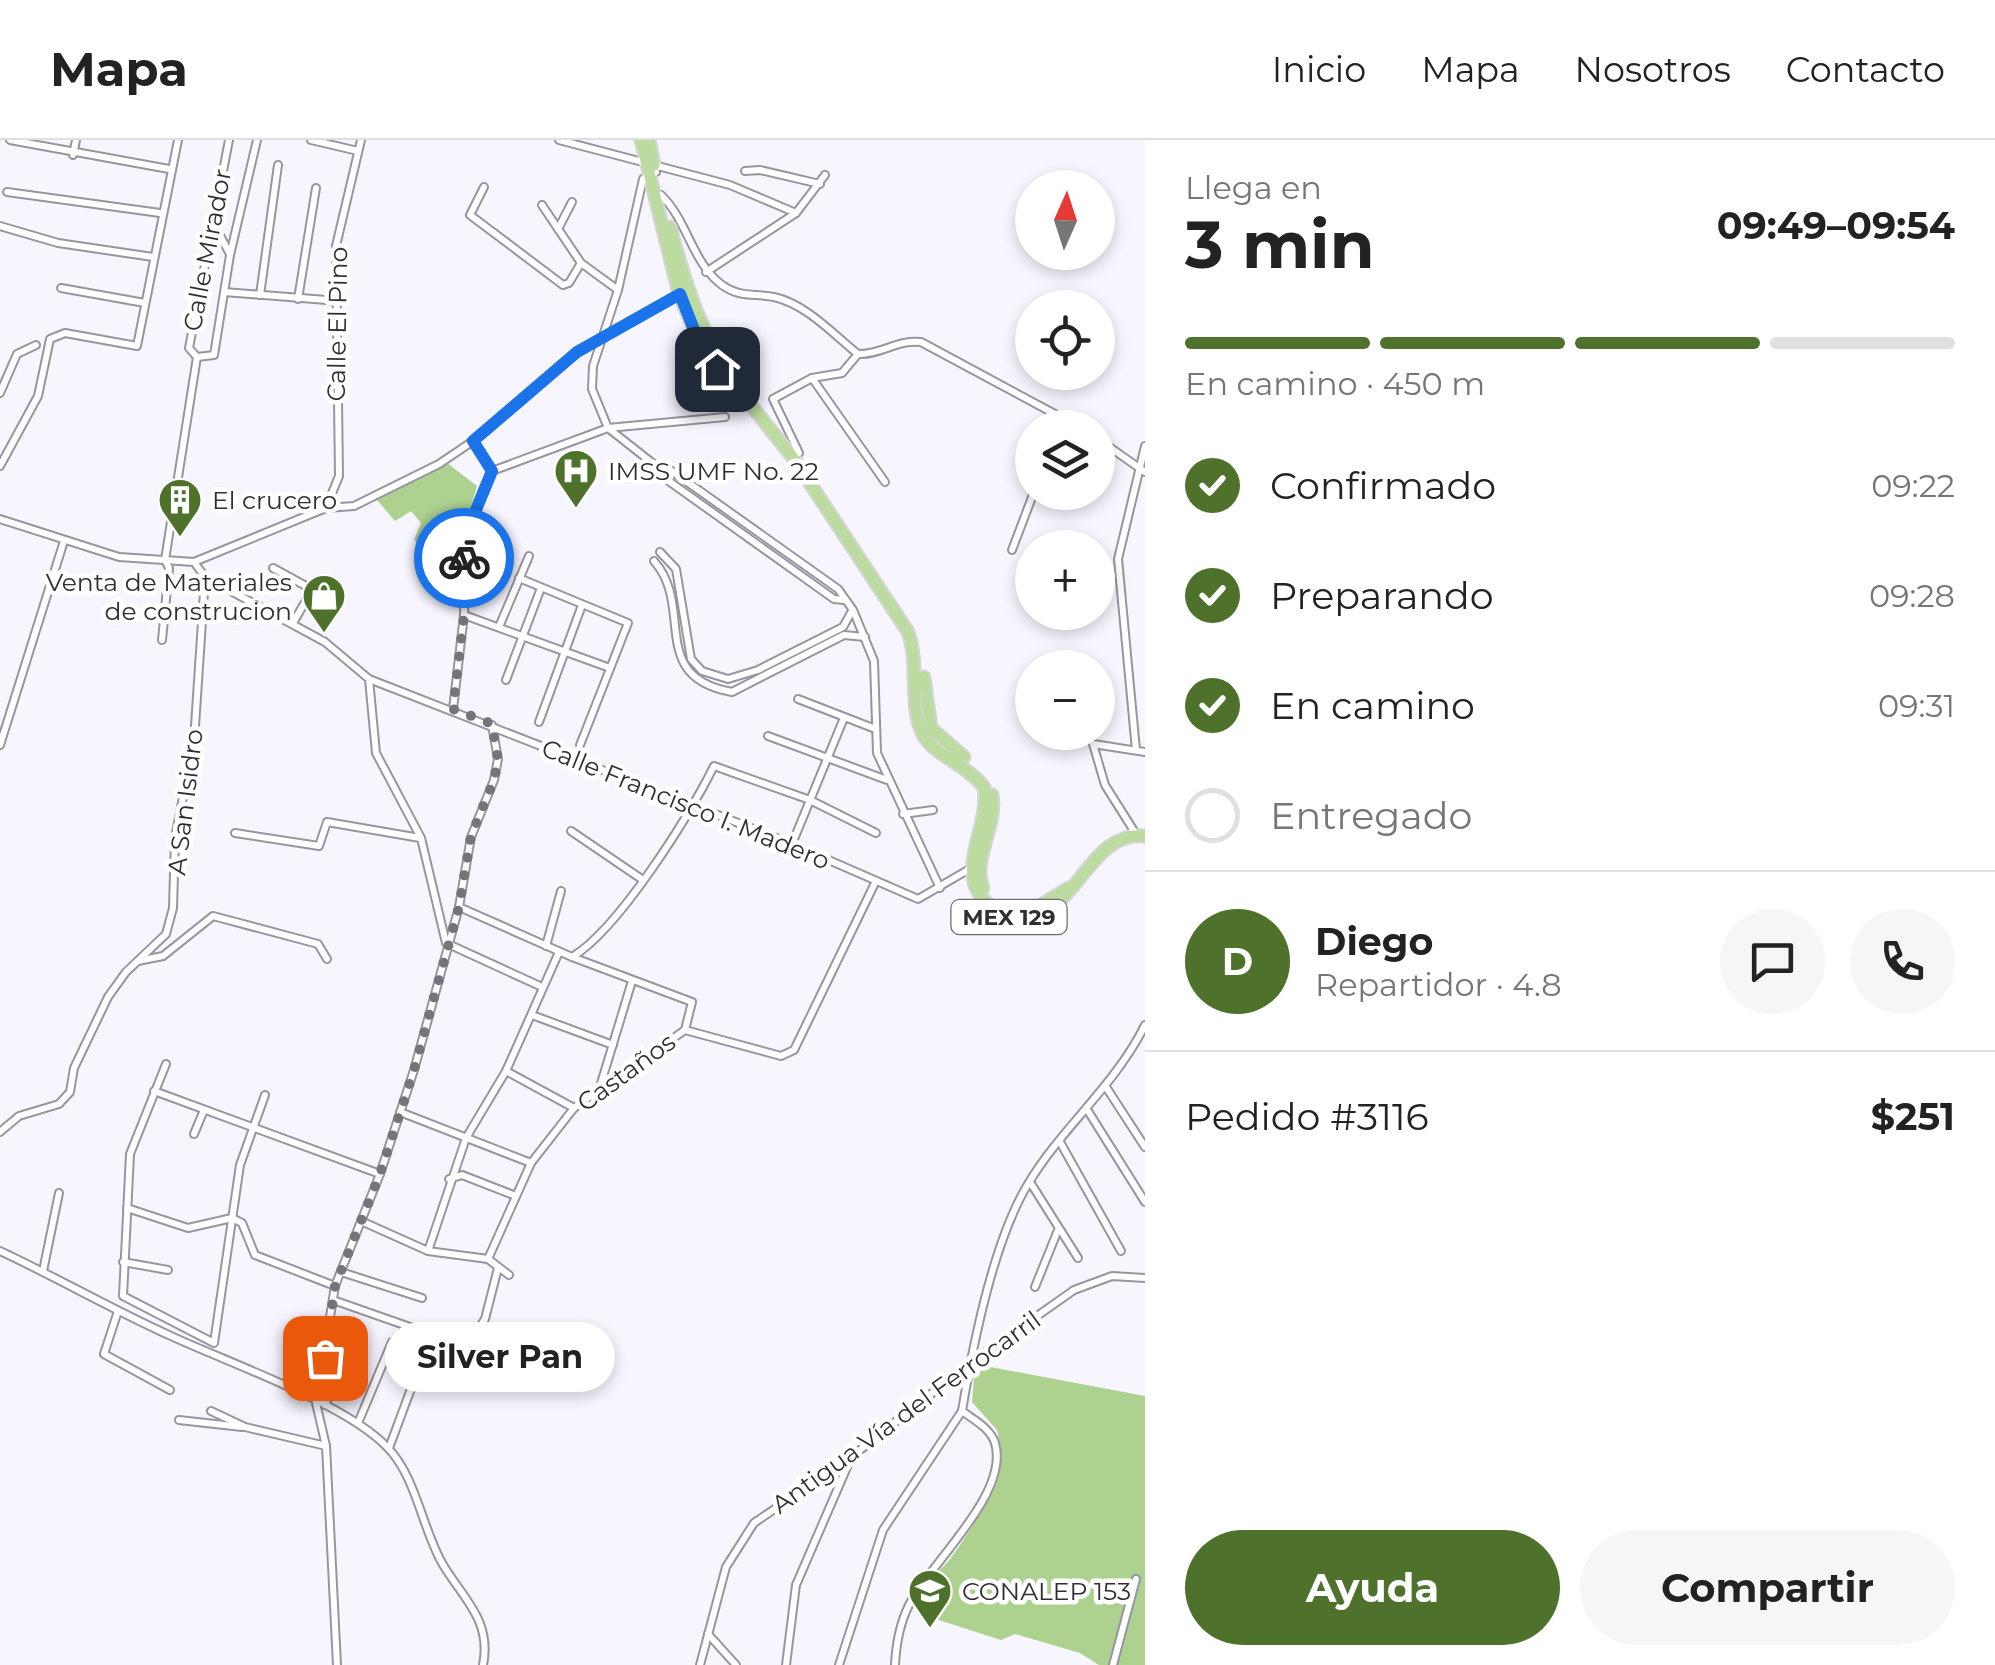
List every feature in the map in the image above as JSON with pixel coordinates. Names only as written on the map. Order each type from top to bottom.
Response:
[{"type":"main road","name":"MEX 129","points":[[641,140],[652,157],[684,293],[703,332],[723,364],[799,453],[913,627],[921,646],[931,728],[978,769],[990,786],[992,826],[977,866]]},
{"type":"main road","name":"MEX 129","points":[[652,157],[698,340],[717,369],[794,458],[908,632],[917,663],[922,734],[932,748],[960,762],[984,787],[984,824],[977,866],[984,891],[1016,912],[1033,910],[1072,887],[1112,843],[1142,834]]},
{"type":"main road","name":"MEX 129","points":[[1059,897],[1112,838],[1142,834]]},
{"type":"street","points":[[73,155],[76,140]]},
{"type":"street","points":[[0,466],[38,396],[50,339],[65,333],[136,346],[168,169],[178,140]]},
{"type":"street","name":"Calle Mirador","points":[[197,358],[188,348],[229,140]]},
{"type":"street","points":[[162,640],[169,568],[165,560],[197,358],[214,355],[230,255],[257,140]]},
{"type":"street","points":[[311,140],[358,152]]},
{"type":"street","name":"Calle El Pino","points":[[326,508],[338,476],[336,246],[362,140]]},
{"type":"street","points":[[558,140],[652,157],[796,214]]},
{"type":"street","points":[[11,142],[168,169]]},
{"type":"street","points":[[652,157],[594,366],[592,390],[608,428],[660,469],[663,477],[769,556],[834,599],[844,600]]},
{"type":"street","points":[[260,295],[278,165]]},
{"type":"street","points":[[745,171],[820,184]]},
{"type":"street","points":[[706,272],[796,214],[826,175]]},
{"type":"street","points":[[298,299],[316,188]]},
{"type":"street","points":[[484,188],[470,215],[563,285],[569,283],[581,263]]},
{"type":"street","points":[[6,192],[160,213]]},
{"type":"street","points":[[661,196],[673,206],[706,272],[746,297],[774,297],[803,310],[858,354],[874,354],[908,340],[922,342],[1052,410]]},
{"type":"street","points":[[558,229],[572,202]]},
{"type":"street","points":[[542,206],[581,263],[618,290]]},
{"type":"street","points":[[211,219],[230,255]]},
{"type":"street","points":[[0,226],[67,244],[154,257]]},
{"type":"street","points":[[60,288],[145,302]]},
{"type":"street","points":[[224,292],[339,301]]},
{"type":"street","points":[[0,519],[119,557],[194,562],[326,508],[354,506],[473,441],[513,402],[605,335],[684,293]]},
{"type":"street","points":[[0,394],[17,354],[36,345]]},
{"type":"street","points":[[799,453],[773,399],[812,378],[842,373],[858,354]]},
{"type":"street","points":[[812,378],[885,482]]},
{"type":"street","points":[[453,709],[464,615],[466,534],[492,471],[608,428],[724,417]]},
{"type":"street","points":[[473,441],[492,471]]},
{"type":"street","points":[[1142,834],[1105,785],[1092,744],[1140,751],[1118,559],[1145,446]]},
{"type":"street","points":[[1115,451],[1142,470]]},
{"type":"street","points":[[660,469],[669,469],[823,578],[853,610],[874,662],[873,728],[877,752],[903,814],[940,888],[977,866]]},
{"type":"street","points":[[1012,550],[1027,510]]},
{"type":"street","points":[[0,745],[64,540]]},
{"type":"street","points":[[660,552],[676,569],[690,660],[728,678],[758,670],[844,631],[866,636]]},
{"type":"street","points":[[499,627],[529,556]]},
{"type":"street","name":"Calle Francisco I. Madero","points":[[194,562],[205,578],[325,642],[368,679],[492,724],[918,899],[940,888]]},
{"type":"street","points":[[654,562],[666,575],[680,659],[688,673],[714,689],[732,692],[844,631],[853,610]]},
{"type":"street","points":[[272,568],[335,602]]},
{"type":"street","name":"A San Isidro","points":[[0,1132],[20,1116],[60,1104],[70,1092],[74,1068],[108,998],[166,934],[173,908],[175,838],[194,741],[205,578]]},
{"type":"street","points":[[519,578],[628,623],[580,745]]},
{"type":"street","points":[[506,680],[541,588]]},
{"type":"street","points":[[293,623],[312,590]]},
{"type":"street","points":[[539,722],[582,605]]},
{"type":"street","points":[[464,615],[610,668]]},
{"type":"street","points":[[688,673],[696,664]]},
{"type":"street","points":[[368,679],[376,753],[421,838],[446,944]]},
{"type":"street","points":[[798,700],[873,728]]},
{"type":"street","points":[[792,844],[844,718]]},
{"type":"street","points":[[337,1665],[326,1446],[316,1402],[335,1286],[380,1174],[459,907],[471,836],[498,760],[492,724]]},
{"type":"street","points":[[768,736],[888,781]]},
{"type":"street","points":[[572,958],[643,880],[694,806],[714,766],[810,800],[876,833]]},
{"type":"street","points":[[903,814],[933,810]]},
{"type":"street","points":[[234,833],[318,846],[328,822],[421,838]]},
{"type":"street","points":[[571,831],[643,880]]},
{"type":"street","name":"Castaños","points":[[488,1258],[531,1163],[574,1108],[685,1030],[781,1056],[794,1050],[875,883]]},
{"type":"street","points":[[546,946],[560,892]]},
{"type":"street","points":[[459,907],[572,958],[692,1002],[685,1030]]},
{"type":"street","points":[[137,962],[163,956],[213,916],[318,944],[328,959]]},
{"type":"street","points":[[446,944],[542,987]]},
{"type":"street","points":[[428,1251],[449,1179],[466,1138],[506,1071],[559,952]]},
{"type":"street","points":[[598,1091],[632,981]]},
{"type":"street","points":[[532,1015],[613,1045]]},
{"type":"street","points":[[839,1665],[883,1530],[962,1411],[969,1364],[986,1299],[1029,1182],[1127,1062],[1145,1025]]},
{"type":"street","points":[[166,1064],[130,1154],[122,1296],[214,1343],[240,1165],[265,1094]]},
{"type":"street","points":[[506,1071],[574,1108]]},
{"type":"street","points":[[1106,1087],[1145,1147]]},
{"type":"street","points":[[154,1091],[380,1174]]},
{"type":"street","points":[[194,1134],[204,1110]]},
{"type":"street","points":[[1088,1111],[1145,1202]]},
{"type":"street","points":[[400,1112],[531,1163]]},
{"type":"street","points":[[1060,1142],[1121,1251]]},
{"type":"street","points":[[449,1179],[462,1175],[516,1196]]},
{"type":"street","points":[[1029,1182],[1078,1258]]},
{"type":"street","points":[[43,1272],[59,1193]]},
{"type":"street","points":[[128,1208],[188,1228],[232,1218],[242,1223],[255,1255],[335,1286]]},
{"type":"street","points":[[361,1221],[428,1251],[488,1258],[509,1275]]},
{"type":"street","points":[[1035,1287],[1058,1228]]},
{"type":"street","points":[[0,1251],[166,1334],[325,1405],[358,1423],[389,1448],[406,1475],[444,1566],[475,1607],[484,1630],[483,1665]]},
{"type":"street","points":[[123,1262],[168,1270]]},
{"type":"street","points":[[333,1300],[450,1342],[471,1340],[485,1318],[498,1268]]},
{"type":"street","points":[[341,1272],[422,1298]]},
{"type":"street","name":"Antigua Vía del Ferrocarril","points":[[700,1665],[726,1567],[754,1523],[851,1457],[969,1364],[1074,1290],[1112,1276],[1145,1278]]},
{"type":"street","points":[[118,1311],[104,1354],[170,1390]]},
{"type":"street","points":[[166,1334],[172,1322]]},
{"type":"street","points":[[325,1405],[356,1330]]},
{"type":"street","points":[[358,1423],[392,1342]]},
{"type":"street","points":[[389,1448],[424,1354]]},
{"type":"street","points":[[325,1358],[342,1364]]},
{"type":"street","points":[[211,1411],[244,1427]]},
{"type":"street","points":[[894,1665],[908,1606],[926,1577],[951,1552],[989,1486],[996,1452],[994,1439],[962,1411]]},
{"type":"street","points":[[179,1420],[244,1427],[326,1446]]},
{"type":"street","points":[[786,1665],[796,1585],[851,1457]]},
{"type":"street","points":[[1112,1665],[1136,1579]]},
{"type":"street","points":[[708,1634],[736,1665]]},
{"type":"green space","points":[[447,463],[477,486],[456,557],[443,548],[438,558],[414,540],[421,523],[411,511],[395,521],[377,500]]},
{"type":"green space","points":[[985,1366],[1145,1396],[1145,1665],[1099,1665],[1080,1653],[1015,1634],[1001,1640],[917,1613],[925,1587],[962,1542],[994,1479],[998,1463],[997,1430],[972,1402],[974,1377]]},
{"type":"way so far","points":[[325,1358],[335,1286],[380,1174],[414,1070],[459,907],[471,836],[498,760],[492,724],[453,709],[464,615],[464,558]]},
{"type":"place","name":"IMSS UMF No. 22","points":[[576,509]]},
{"type":"place","name":"El crucero","points":[[180,538]]},
{"type":"place","name":"Venta de Materiales de construcion","points":[[324,634]]},
{"type":"place","name":"Silver Pan","points":[[325,1358]]},
{"type":"place","name":"CONALEP 153","points":[[930,1629]]},
{"type":"route","points":[[464,558],[466,534],[492,471],[473,441],[513,402],[577,352],[680,294],[698,340],[717,369]]}]
